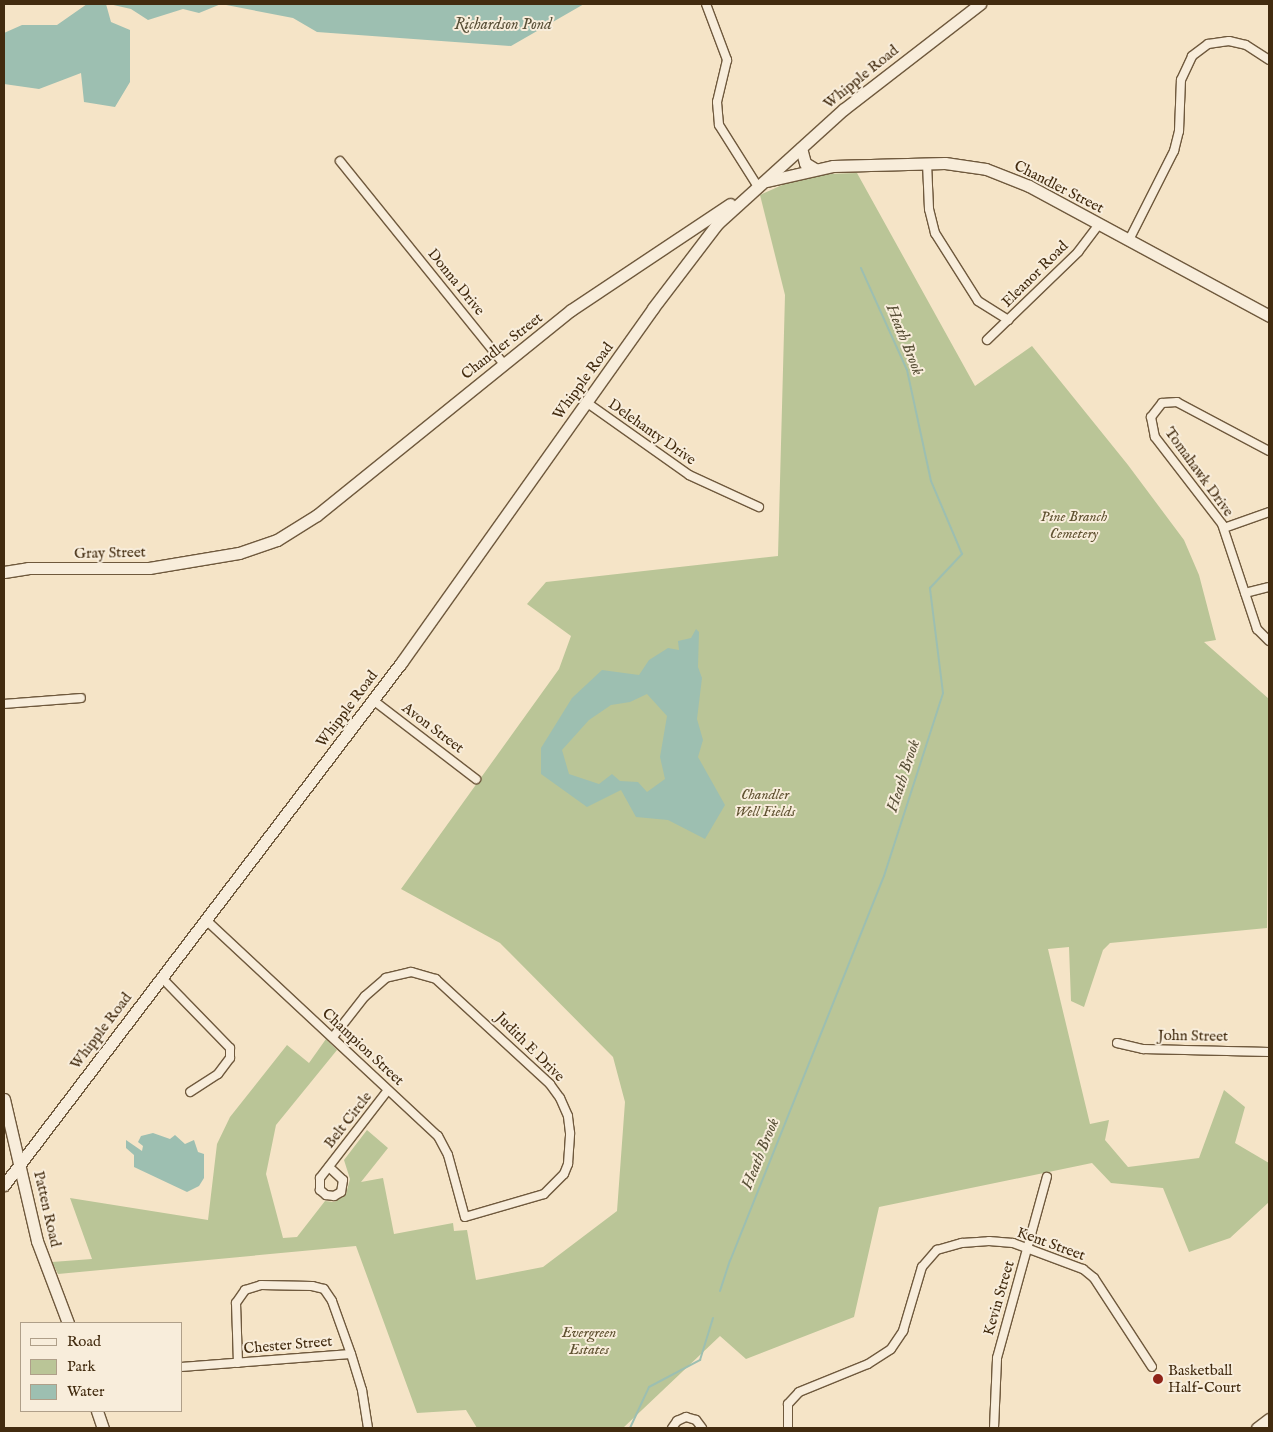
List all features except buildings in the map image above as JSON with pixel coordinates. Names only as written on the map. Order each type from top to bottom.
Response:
[{"type":"main road","name":"Whipple Road","points":[[4,1184],[373,700],[702,243],[730,210],[801,148],[892,70],[980,4]]},
{"type":"main road","points":[[801,148],[805,163],[815,169]]},
{"type":"main road","name":"Chandler Street","points":[[216,558],[256,548],[294,531],[615,278],[758,185],[785,175],[815,169],[927,163],[970,166],[1007,176],[1269,316]]},
{"type":"main road","points":[[689,230],[697,234],[702,243]]},
{"type":"main road","name":"Gray Street","points":[[4,572],[40,568],[138,569],[216,558]]},
{"type":"main road","name":"Patten Road","points":[[4,1098],[21,1163],[34,1231],[68,1322]]},
{"type":"main road","points":[[97,1412],[103,1428]]},
{"type":"main road","points":[[1257,1428],[1269,1419]]},
{"type":"street","points":[[706,4],[727,60],[717,102],[719,125],[758,185]]},
{"type":"street","points":[[1129,240],[1174,151],[1179,131],[1181,80],[1192,56],[1208,44],[1229,41],[1246,46],[1269,60]]},
{"type":"street","name":"Donna Drive","points":[[340,161],[388,218],[504,364]]},
{"type":"street","points":[[927,163],[929,209],[935,233],[978,301],[1008,320]]},
{"type":"street","name":"Eleanor Road","points":[[987,340],[1078,252],[1099,224]]},
{"type":"street","name":"Delehanty Drive","points":[[586,402],[683,471],[759,507]]},
{"type":"street","name":"Tomahawk Drive","points":[[1269,451],[1177,402],[1163,402],[1153,412],[1150,422],[1155,437],[1224,528],[1257,629],[1269,641]]},
{"type":"street","points":[[1224,528],[1269,512]]},
{"type":"street","points":[[1246,593],[1269,587]]},
{"type":"street","points":[[4,704],[80,698]]},
{"type":"street","name":"Avon Street","points":[[373,700],[476,779]]},
{"type":"street","name":"Champion Street","points":[[206,920],[333,1037],[444,1144],[465,1217]]},
{"type":"street","name":"Judith E Drive","points":[[333,1037],[365,996],[386,978],[400,972],[424,974],[436,979],[550,1084],[568,1116],[571,1148],[564,1174],[544,1194],[465,1217]]},
{"type":"street","points":[[161,977],[230,1048],[230,1058],[218,1074],[190,1092]]},
{"type":"street","name":"John Street","points":[[1117,1043],[1143,1049],[1269,1052]]},
{"type":"street","name":"Belt Circle","points":[[329,1167],[388,1090]]},
{"type":"street","name":"Kevin Street","points":[[994,1428],[997,1358],[1047,1177]]},
{"type":"street","name":"Kent Street","points":[[788,1428],[788,1404],[799,1392],[882,1358],[898,1342],[922,1267],[937,1250],[989,1240],[1028,1248],[1070,1263],[1094,1278],[1152,1367]]},
{"type":"street","points":[[238,1364],[236,1303],[245,1290],[261,1285],[312,1286],[324,1289],[332,1301],[351,1354]]},
{"type":"street","name":"Chester Street","points":[[182,1368],[351,1354],[362,1390],[368,1428]]},
{"type":"street","points":[[672,1428],[677,1421],[686,1418],[696,1420],[702,1428]]},
{"type":"green space","name":"Chandler Well Fields","points":[[857,173],[975,386],[1032,346],[1128,465],[1184,540],[1199,575],[1216,640],[1204,642],[1269,699],[1267,928],[1110,943],[1103,950],[1084,1007],[1071,1001],[1069,947],[1048,949],[1090,1124],[1109,1120],[1105,1140],[1128,1167],[1199,1158],[1224,1090],[1245,1107],[1235,1143],[1269,1163],[1269,1202],[1230,1238],[1189,1252],[1163,1188],[1111,1183],[1092,1163],[879,1207],[854,1317],[746,1359],[720,1336],[623,1428],[477,1428],[466,1410],[417,1413],[356,1246],[58,1274],[52,1262],[92,1259],[70,1198],[208,1220],[217,1144],[230,1117],[287,1045],[309,1063],[326,1039],[337,1050],[276,1125],[266,1174],[283,1238],[297,1237],[325,1201],[334,1202],[346,1194],[350,1179],[344,1160],[367,1130],[388,1148],[361,1182],[383,1178],[394,1234],[453,1223],[454,1231],[467,1230],[476,1280],[543,1267],[617,1211],[625,1102],[613,1057],[500,943],[401,889],[559,669],[571,636],[527,604],[546,582],[778,556],[785,295],[760,195],[789,182],[826,174]]},
{"type":"water","points":[[87,4],[106,4],[111,22],[130,30],[130,82],[115,107],[84,102],[81,73],[39,89],[4,84],[4,33],[22,25],[57,25]]},
{"type":"water","points":[[109,4],[221,4],[199,13],[183,9],[148,20],[131,9]]},
{"type":"water","name":"Richardson Pond","points":[[221,4],[584,4],[511,46],[317,32],[293,18]]},
{"type":"water","points":[[696,629],[699,632],[698,667],[702,678],[697,719],[703,740],[698,757],[725,805],[705,839],[668,820],[636,817],[621,790],[587,807],[541,774],[541,748],[572,698],[602,670],[639,675],[649,660],[668,648],[679,650],[678,641],[691,638]],"holes":[[[647,694],[667,716],[660,757],[665,779],[647,792],[638,782],[620,781],[612,774],[599,784],[569,774],[562,750],[589,720],[611,705],[630,702]]]},
{"type":"water","points":[[153,1133],[170,1139],[175,1135],[185,1144],[194,1140],[198,1152],[204,1154],[204,1178],[199,1186],[187,1192],[134,1167],[134,1155],[126,1148],[126,1140],[142,1151],[143,1146],[138,1142],[141,1136]]},
{"type":"waterway","name":"Heath Brook","points":[[720,1291],[730,1261],[884,876],[943,693],[930,588],[962,554],[931,481],[907,370],[861,268]]},
{"type":"waterway","name":"Heath Brook","points":[[630,1428],[649,1387],[700,1360],[713,1318]]},
{"type":"place","name":"Basketball Half-Court","points":[[1158,1379]]},
{"type":"park label","name":"Pine Branch Cemetery","points":[[1074,524]]},
{"type":"park label","name":"Evergreen Estates","points":[[589,1340]]}]
